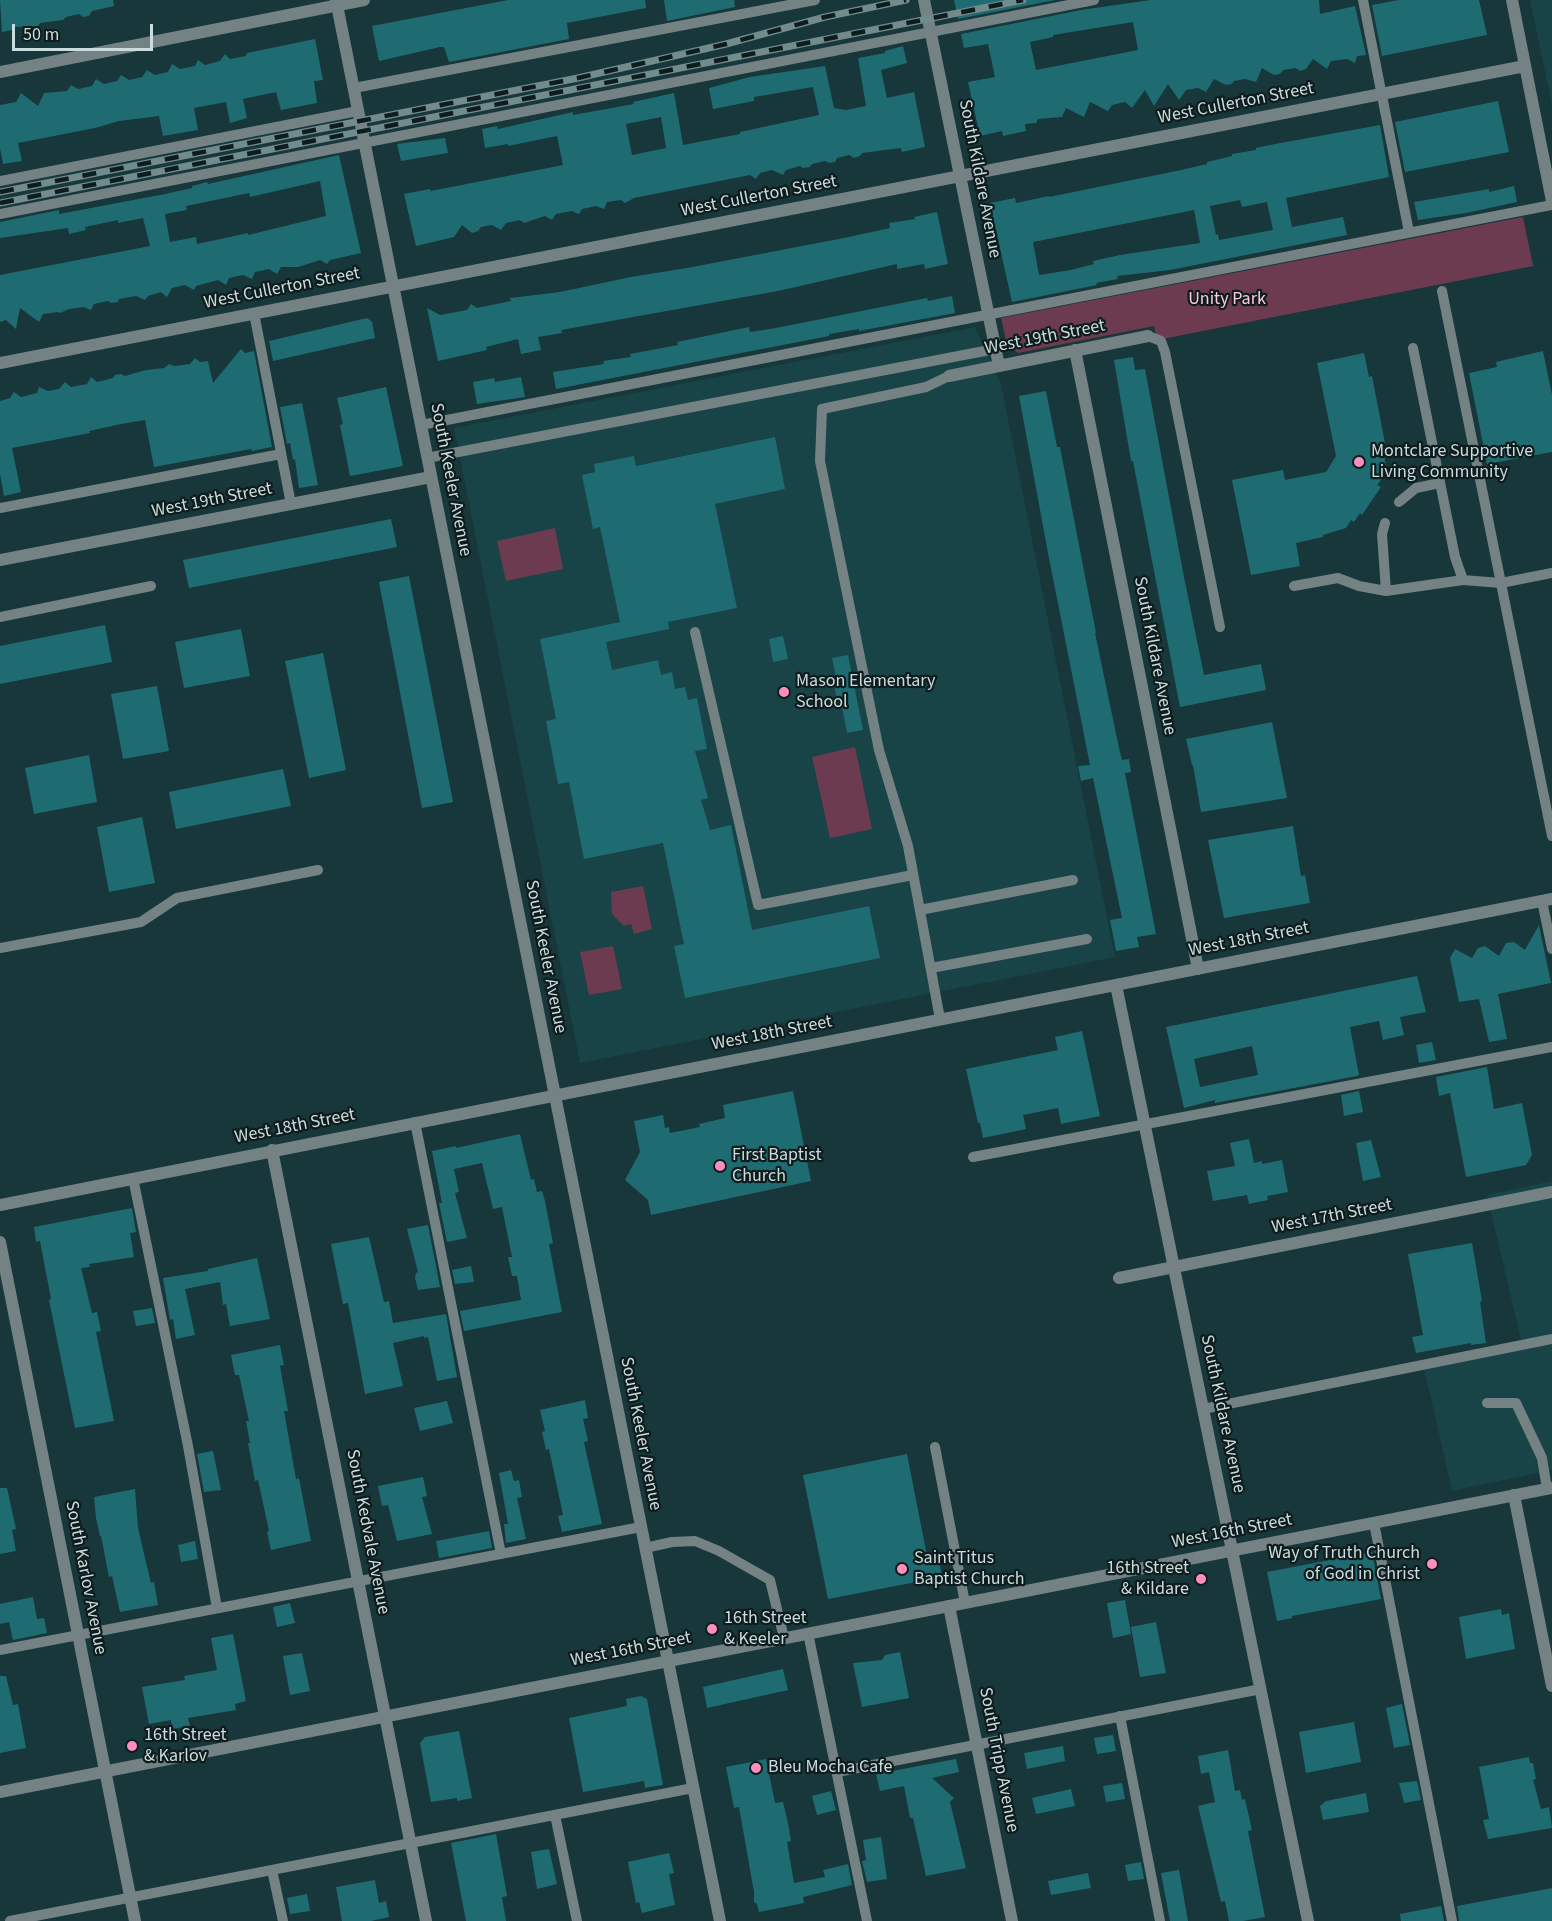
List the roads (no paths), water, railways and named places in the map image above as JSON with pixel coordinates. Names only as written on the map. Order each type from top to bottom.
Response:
[{"type":"street","points":[[0,72],[337,3],[364,0]]},
{"type":"street","name":"South Kildare Avenue","points":[[924,0],[999,366]]},
{"type":"street","points":[[1512,0],[1552,203]]},
{"type":"street","name":"South Keeler Avenue","points":[[337,3],[720,1921]]},
{"type":"street","name":"West Cullerton Street","points":[[0,363],[1525,66]]},
{"type":"street","name":"West 19th Street","points":[[949,376],[1148,336]]},
{"type":"street","name":"South Kildare Avenue","points":[[1075,350],[1198,969]]},
{"type":"street","name":"West 19th Street","points":[[0,560],[431,477]]},
{"type":"street","name":"West 18th Street","points":[[0,1205],[1547,900]]},
{"type":"street","name":"South Kildare Avenue","points":[[1116,985],[1308,1921]]},
{"type":"street","name":"South Kedvale Avenue","points":[[272,1150],[426,1921]]},
{"type":"street","name":"West 17th Street","points":[[1119,1278],[1552,1192]]},
{"type":"street","name":"South Karlov Avenue","points":[[0,1242],[135,1921]]},
{"type":"street","name":"West 16th Street","points":[[0,1792],[1549,1488]]},
{"type":"street","points":[[1514,1495],[1552,1686]]},
{"type":"street","name":"South Tripp Avenue","points":[[949,1606],[1012,1921]]},
{"type":"lane","points":[[354,88],[815,0]]},
{"type":"lane","points":[[0,214],[1094,0]]},
{"type":"lane","points":[[1363,0],[1409,232]]},
{"type":"lane","points":[[0,181],[358,111]]},
{"type":"lane","points":[[421,425],[1552,203]]},
{"type":"lane","points":[[1442,291],[1552,836]]},
{"type":"lane","points":[[254,313],[291,504]]},
{"type":"lane","points":[[1148,336],[1161,342],[1165,352],[1220,627]]},
{"type":"lane","points":[[1413,348],[1455,557],[1463,580]]},
{"type":"lane","points":[[427,458],[995,350]]},
{"type":"lane","points":[[940,1019],[908,846],[879,750],[820,461],[822,409],[926,387],[949,376]]},
{"type":"lane","points":[[0,508],[281,454]]},
{"type":"lane","points":[[1400,502],[1416,488],[1440,483]]},
{"type":"lane","points":[[1385,523],[1382,534],[1386,591]]},
{"type":"lane","points":[[1294,586],[1338,578],[1359,586],[1386,591],[1463,580],[1501,583],[1552,573]]},
{"type":"lane","points":[[0,617],[151,586]]},
{"type":"lane","points":[[695,632],[758,905],[913,875]]},
{"type":"lane","points":[[0,948],[141,922],[177,898],[318,870]]},
{"type":"lane","points":[[920,910],[1073,880]]},
{"type":"lane","points":[[1547,900],[1552,949]]},
{"type":"lane","points":[[931,968],[1087,939]]},
{"type":"lane","points":[[972,1157],[1552,1047]]},
{"type":"lane","points":[[415,1122],[501,1554]]},
{"type":"lane","points":[[133,1178],[188,1446],[217,1608]]},
{"type":"lane","points":[[1203,1409],[1552,1339]]},
{"type":"lane","points":[[1487,1403],[1516,1403],[1542,1458],[1549,1488]]},
{"type":"lane","points":[[935,1447],[965,1603]]},
{"type":"lane","points":[[1374,1523],[1452,1921]]},
{"type":"lane","points":[[0,1650],[641,1527]]},
{"type":"lane","points":[[645,1548],[672,1542],[694,1541],[719,1551],[770,1580],[784,1638]]},
{"type":"lane","points":[[808,1633],[867,1921]]},
{"type":"lane","points":[[837,1772],[1260,1689]]},
{"type":"lane","points":[[1120,1716],[1160,1921]]},
{"type":"lane","points":[[10,1921],[693,1788]]},
{"type":"lane","points":[[555,1815],[577,1921]]},
{"type":"lane","points":[[272,1870],[282,1921]]},
{"type":"railway","points":[[0,192],[578,78],[726,44],[825,17],[906,0]]},
{"type":"railway","points":[[0,203],[1023,0]]},
{"type":"place","name":"Montclare Supportive Living Community","points":[[1359,462]]},
{"type":"place","name":"Mason Elementary School","points":[[784,692]]},
{"type":"place","name":"First Baptist Church","points":[[720,1166]]},
{"type":"place","name":"Way of Truth Church of God in Christ","points":[[1432,1564]]},
{"type":"place","name":"Saint Titus Baptist Church","points":[[902,1569]]},
{"type":"place","name":"16th Street & Kildare","points":[[1201,1579]]},
{"type":"place","name":"16th Street & Keeler","points":[[712,1629]]},
{"type":"place","name":"16th Street & Karlov","points":[[132,1746]]},
{"type":"place","name":"Bleu Mocha Cafe","points":[[756,1768]]},
{"type":"park label","name":"Unity Park","points":[[1227,300]]}]
